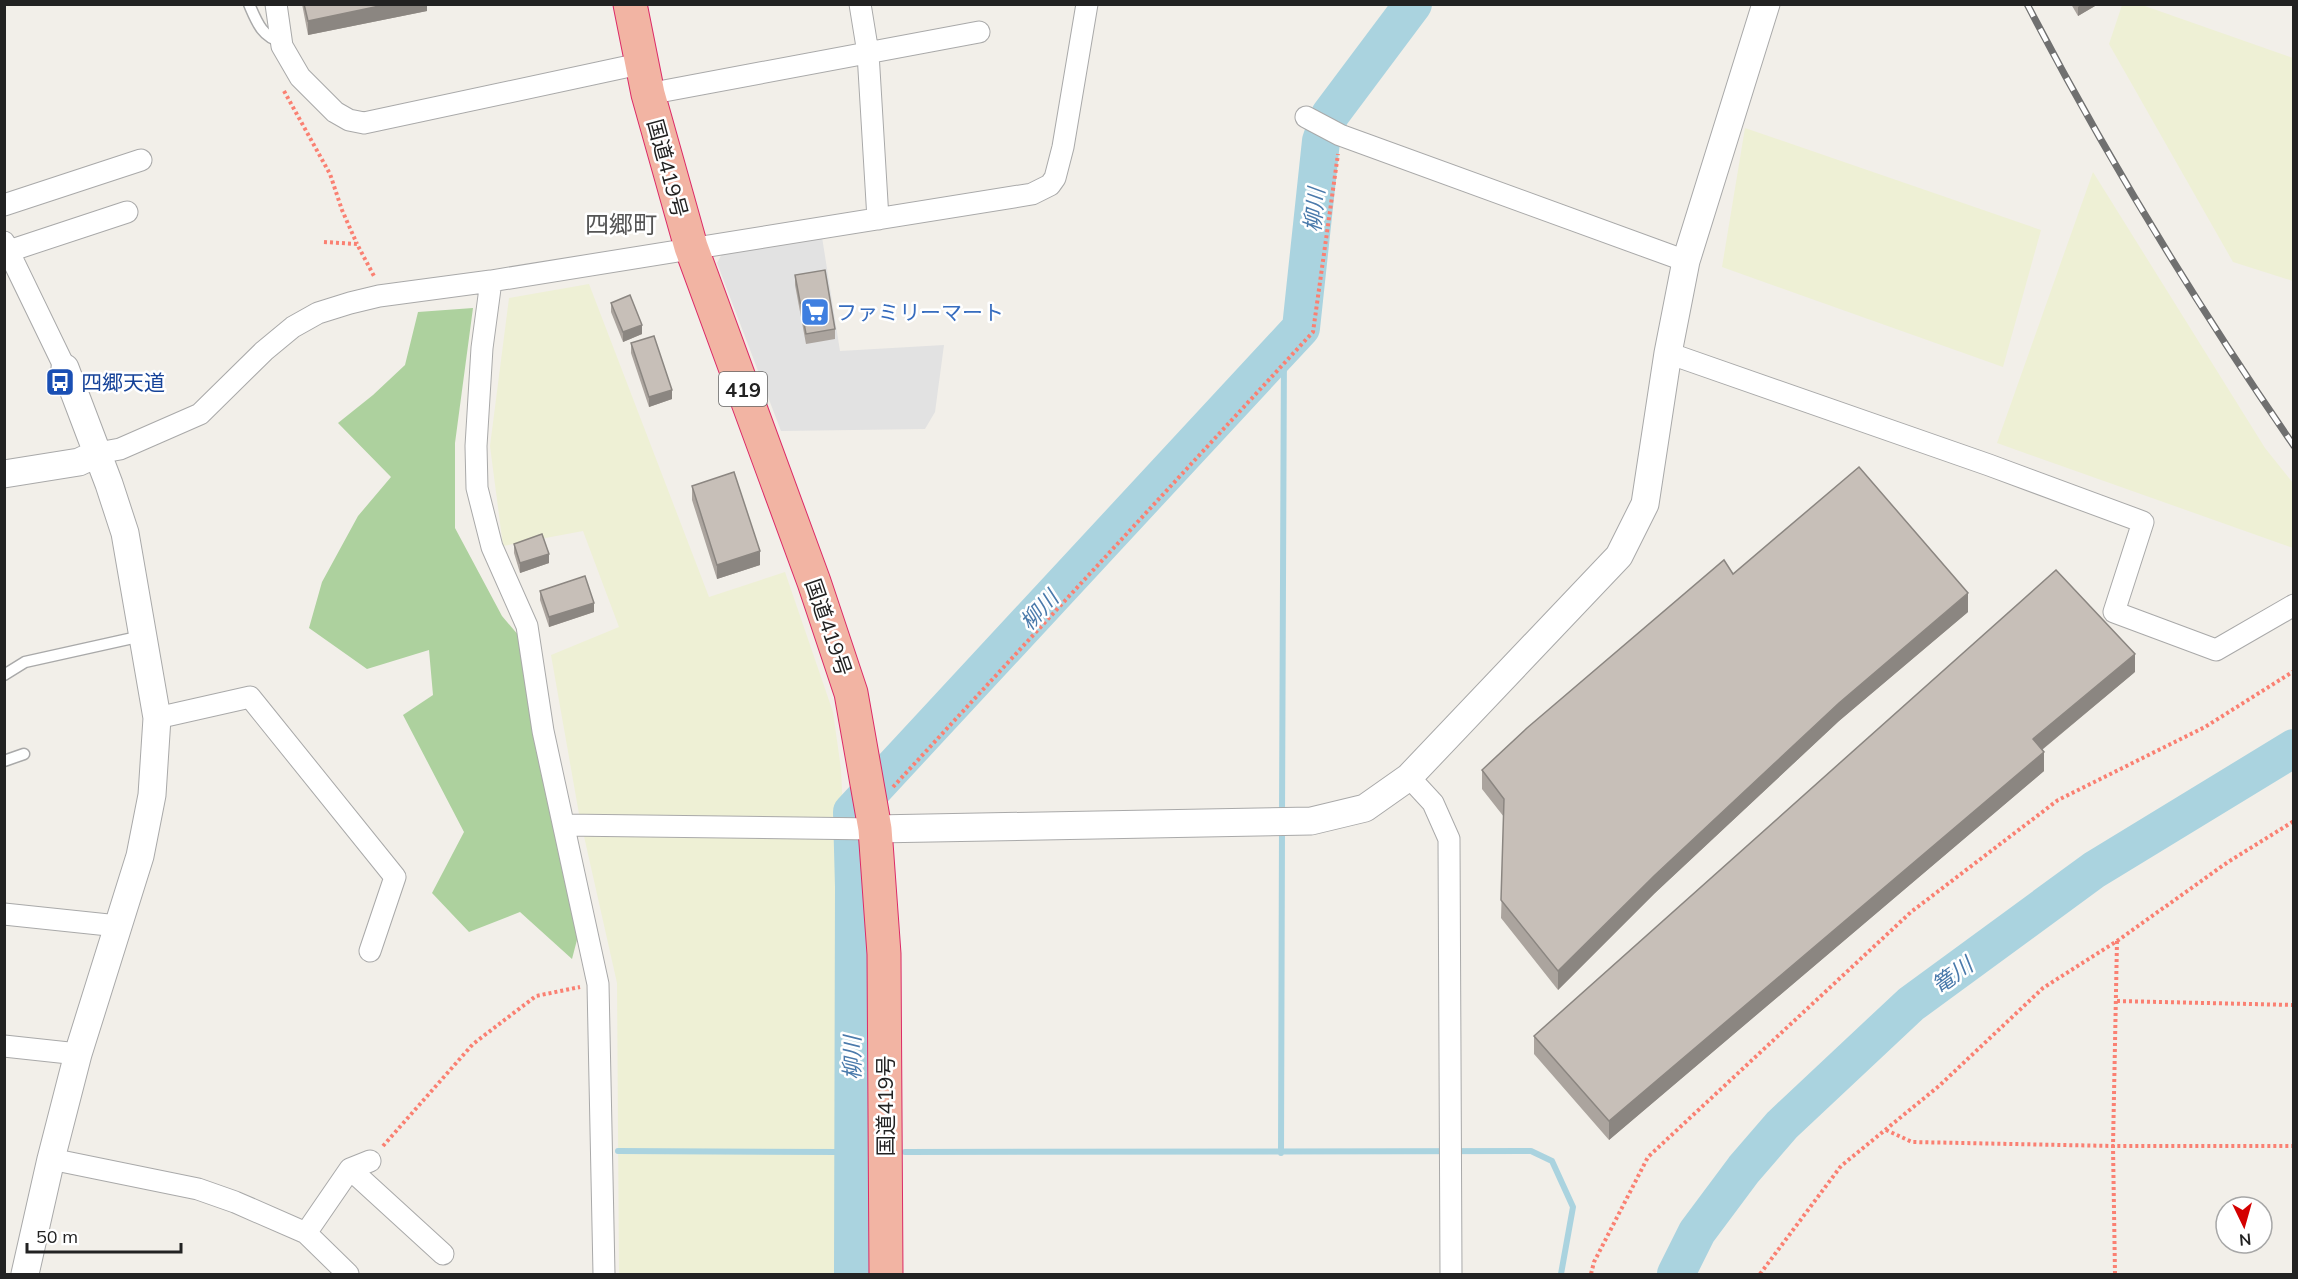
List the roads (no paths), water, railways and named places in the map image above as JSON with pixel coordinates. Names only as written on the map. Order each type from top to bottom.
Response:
[{"type":"highway","name":"国道419号","points":[[632,5],[646,78],[691,247],[814,582],[851,693],[873,819],[884,954],[886,1275]]},
{"type":"street","points":[[276,4],[282,46],[300,77],[335,112],[349,120],[364,123],[646,78],[868,53],[979,32]]},
{"type":"street","points":[[860,4],[868,53],[878,219]]},
{"type":"street","points":[[4,474],[80,462],[98,453],[120,449],[200,414],[264,351],[293,327],[318,313],[381,296],[1032,194],[1050,185],[1055,178],[1063,147],[1087,4]]},
{"type":"street","points":[[564,825],[839,830],[873,819],[1311,821],[1365,808],[1409,777],[1619,556],[1645,504],[1668,353],[1686,261],[1766,4]]},
{"type":"street","points":[[1306,117],[1339,135],[1686,261]]},
{"type":"street","points":[[4,205],[141,160]]},
{"type":"street","points":[[25,1275],[78,1054],[140,856],[152,795],[157,718],[125,533],[98,453],[65,368],[7,246],[127,212]]},
{"type":"street","points":[[491,280],[482,348],[476,446],[477,488],[492,548],[527,626],[543,731],[598,984],[604,1275]]},
{"type":"street","points":[[1668,353],[1989,465],[2143,522],[2114,612],[2216,650],[2294,604]]},
{"type":"street","points":[[157,718],[250,698],[394,877],[370,951]]},
{"type":"street","points":[[1409,777],[1433,803],[1449,839],[1451,1275]]},
{"type":"street","points":[[4,914],[118,926]]},
{"type":"street","points":[[4,1046],[78,1054]]},
{"type":"street","points":[[51,1159],[198,1189],[235,1202],[306,1233],[348,1275]]},
{"type":"street","points":[[306,1233],[351,1169],[370,1161]]},
{"type":"street","points":[[351,1169],[442,1254]]},
{"type":"lane","points":[[249,4],[261,30],[272,39],[281,41]]},
{"type":"lane","points":[[4,675],[25,662],[143,636]]},
{"type":"lane","points":[[4,761],[24,754]]},
{"type":"waterway","name":"柳川","points":[[853,1274],[854,887],[852,812],[1301,328],[1321,141],[1330,115],[1413,4]]},
{"type":"waterway","points":[[1282,816],[1284,346]]},
{"type":"waterway","name":"篭川","points":[[1676,1274],[1697,1232],[1744,1169],[1782,1125],[1911,1004],[2094,870],[2294,748]]},
{"type":"waterway","points":[[1281,1153],[1282,830]]},
{"type":"waterway","points":[[618,1151],[839,1152]]},
{"type":"waterway","points":[[905,1152],[1531,1151],[1552,1161],[1573,1207],[1561,1274]]},
{"type":"railway","points":[[2027,4],[2154,230],[2222,339],[2294,446]]},
{"type":"place","name":"ファミリーマート","points":[[815,312]]},
{"type":"place","name":"四郷天道","points":[[60,382]]},
{"type":"district","name":"四郷町","points":[[621,224]]}]
